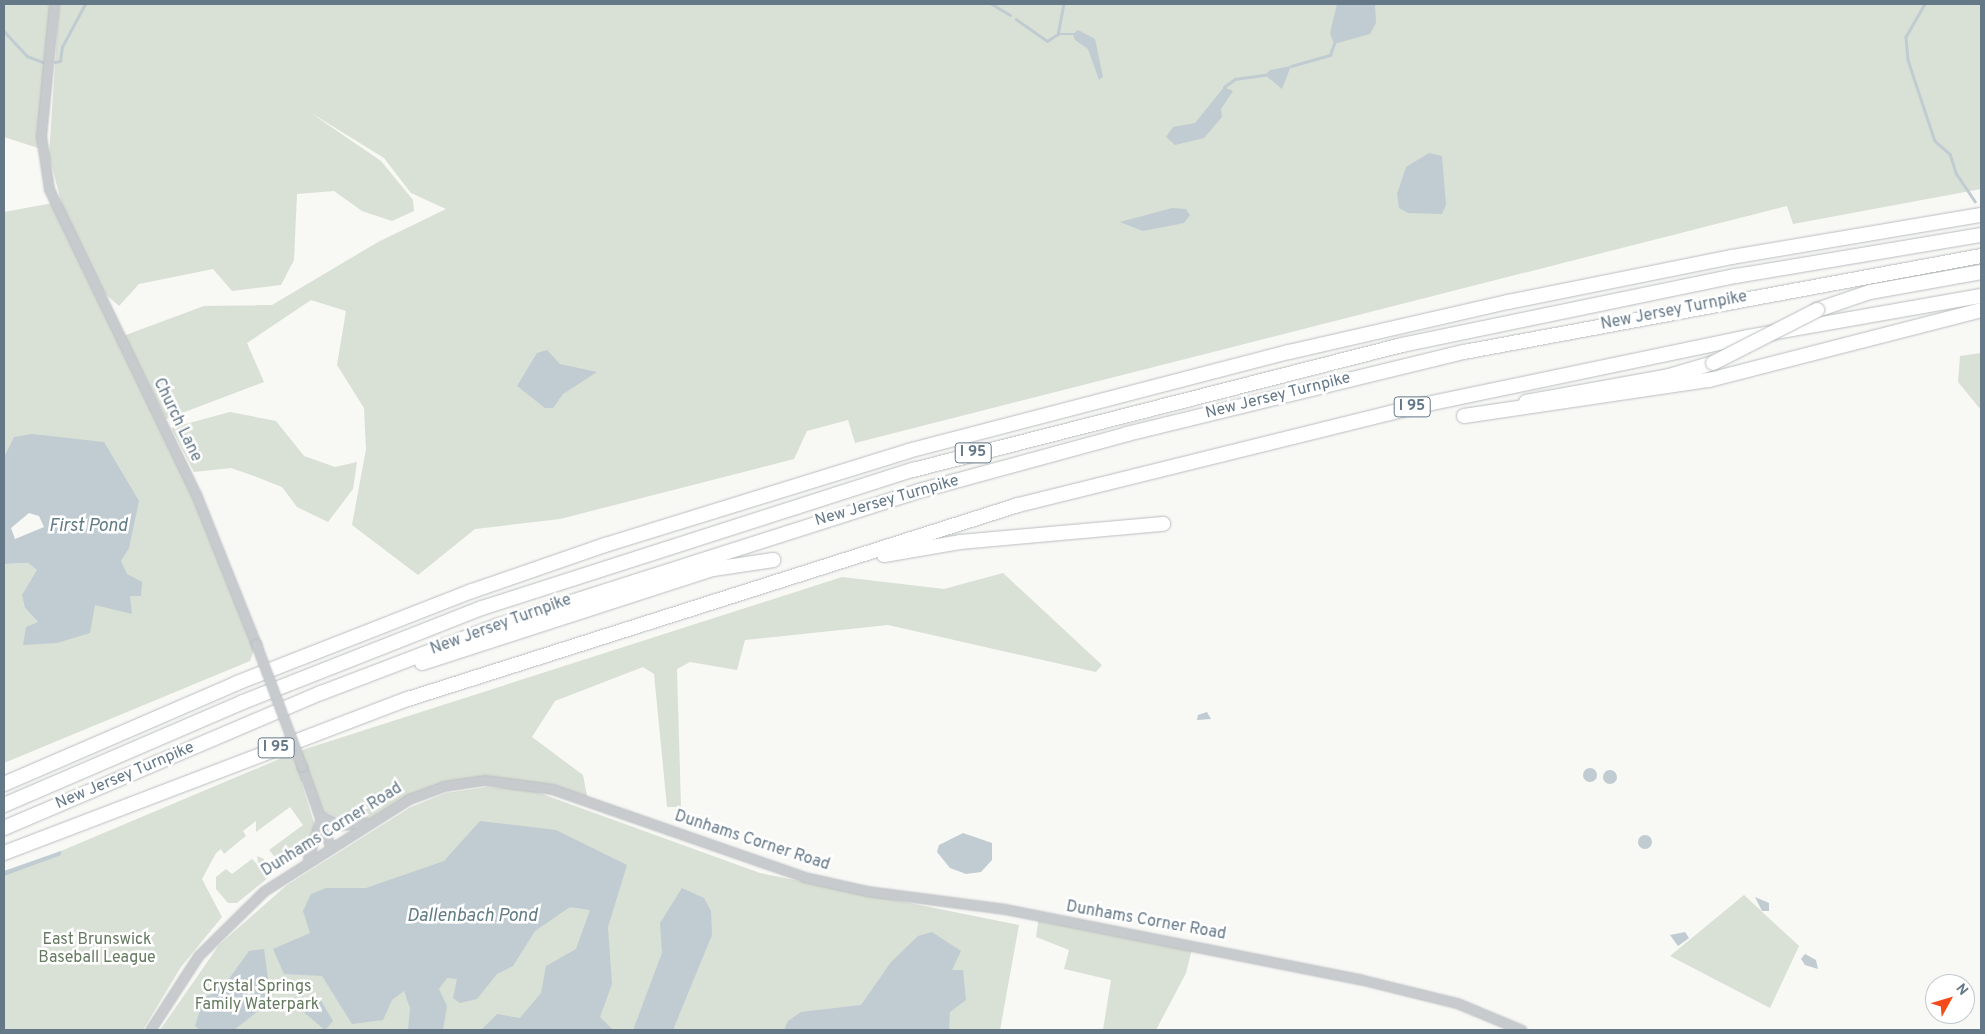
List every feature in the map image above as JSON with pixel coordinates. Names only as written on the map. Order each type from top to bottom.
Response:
[{"type":"highway","name":"I 95","points":[[4,784],[237,683],[472,592],[614,542],[908,452],[1136,390],[1454,314],[1732,257],[1981,215]]},
{"type":"highway","name":"New Jersey Turnpike","points":[[4,805],[243,702],[482,608],[913,470],[1412,343],[1736,276],[1981,235]]},
{"type":"highway","name":"New Jersey Turnpike","points":[[4,828],[321,693],[612,586],[909,494],[1118,437],[1464,352],[1981,256]]},
{"type":"highway","points":[[1981,272],[1853,296],[1816,310],[1713,363],[1669,376],[1464,416],[1709,380],[1981,310]]},
{"type":"highway","name":"New Jersey Turnpike","points":[[4,853],[408,699],[854,561],[938,528],[1303,432],[1620,362],[1981,296]]},
{"type":"highway","points":[[854,561],[960,542],[1163,524]]},
{"type":"highway","points":[[321,693],[524,633],[713,569],[773,560]]},
{"type":"street","name":"Church Lane","points":[[54,4],[41,136],[49,189],[196,494],[256,644],[330,846]]},
{"type":"street","name":"Dunhams Corner Road","points":[[150,1030],[213,937],[248,904],[305,862],[374,819],[444,786],[484,780],[530,784],[804,876],[873,892],[1005,909],[1359,979],[1457,1003],[1522,1030]]},
{"type":"street","points":[[305,862],[317,840],[320,816],[341,825],[374,819]]},
{"type":"green space","points":[[4,4],[50,4],[38,148],[4,137]]},
{"type":"green space","points":[[59,4],[1981,4],[1981,189],[1793,224],[1787,206],[855,443],[848,420],[807,431],[794,459],[560,519],[475,529],[418,575],[352,525],[366,449],[364,408],[337,365],[346,311],[311,300],[247,343],[264,382],[166,419],[123,336],[204,306],[272,305],[378,242],[446,209],[411,193],[384,158],[308,111],[381,161],[413,200],[414,211],[392,221],[362,211],[334,191],[297,194],[294,260],[281,285],[232,291],[213,269],[139,284],[119,306],[103,292],[63,209],[49,155]]},
{"type":"green space","points":[[53,203],[147,392],[256,644],[250,661],[4,763],[4,564],[28,563],[37,570],[25,608],[57,643],[104,442],[15,437],[4,457],[4,212]]},
{"type":"green space","points":[[1981,353],[1981,410],[1958,382],[1960,356]]},
{"type":"green space","points":[[230,412],[276,421],[304,456],[335,467],[357,462],[353,489],[328,522],[297,507],[282,487],[254,476],[231,468],[194,472],[171,428]]},
{"type":"green space","name":"East Brunswick Baseball League","points":[[1003,573],[1102,665],[1096,672],[888,625],[745,640],[737,670],[690,662],[677,669],[681,807],[667,807],[654,674],[643,667],[555,701],[532,737],[583,775],[588,801],[507,781],[444,786],[374,819],[350,822],[328,813],[320,816],[306,779],[301,781],[316,829],[306,854],[283,867],[269,850],[303,825],[290,807],[256,832],[256,821],[243,831],[246,836],[224,854],[221,849],[216,853],[202,879],[222,917],[181,967],[143,1030],[4,1030],[4,875],[296,752],[842,577],[944,589]]},
{"type":"green space","name":"Crystal Springs Family Waterpark","points":[[486,787],[531,790],[760,873],[1019,925],[1000,1030],[160,1030],[219,945],[287,885],[411,807],[446,793]]},
{"type":"green space","points":[[257,856],[264,859],[269,877],[237,903],[228,903],[216,889],[216,877],[226,869],[232,874],[252,859],[259,866]]},
{"type":"green space","points":[[1744,895],[1799,946],[1770,1008],[1670,956]]},
{"type":"green space","points":[[1039,917],[1193,945],[1186,973],[1156,1030],[1103,1030],[1111,980],[1064,969],[1069,950],[1036,937]]},
{"type":"water","points":[[1337,4],[1375,4],[1376,23],[1370,34],[1334,44],[1330,33]]},
{"type":"water","points":[[1078,30],[1095,39],[1103,77],[1099,80],[1088,49],[1075,40],[1073,34]]},
{"type":"water","points":[[1291,66],[1282,89],[1265,75],[1270,70]]},
{"type":"water","points":[[1224,87],[1233,91],[1221,109],[1222,117],[1204,138],[1175,145],[1166,137],[1173,127],[1195,123]]},
{"type":"water","points":[[1429,153],[1442,156],[1446,205],[1442,214],[1408,213],[1399,208],[1397,194],[1406,167]]},
{"type":"water","points":[[1172,208],[1186,209],[1190,215],[1184,223],[1143,231],[1120,222]]},
{"type":"water","points":[[547,350],[560,364],[597,372],[563,394],[553,408],[545,408],[517,386],[537,353]]},
{"type":"water","name":"First Pond","points":[[32,434],[104,442],[139,501],[129,548],[121,561],[127,574],[142,582],[141,596],[130,596],[132,614],[95,605],[90,633],[57,643],[23,645],[26,627],[38,622],[25,608],[22,595],[37,570],[28,563],[4,564],[4,457],[14,437]],"holes":[[[29,513],[39,516],[44,527],[15,539],[11,528]]]},
{"type":"water","points":[[1207,712],[1211,719],[1197,720],[1198,715]]},
{"type":"water","points":[[1590,768],[1595,770],[1597,775],[1595,780],[1590,782],[1585,780],[1583,775],[1585,770]]},
{"type":"water","points":[[1607,770],[1613,770],[1617,777],[1613,784],[1607,784],[1603,780],[1603,774]]},
{"type":"water","name":"Dallenbach Pond","points":[[480,821],[556,830],[627,865],[608,927],[612,984],[600,1017],[613,1030],[481,1030],[497,1014],[520,1018],[541,993],[546,966],[576,949],[590,910],[570,907],[535,931],[513,966],[497,974],[477,999],[460,1003],[453,998],[457,979],[447,978],[439,989],[447,1006],[443,1030],[408,1030],[410,1008],[404,991],[392,1000],[383,1020],[352,1024],[322,976],[284,974],[273,949],[310,933],[303,911],[311,894],[326,888],[366,888],[444,861]]},
{"type":"water","points":[[963,833],[992,843],[992,860],[981,872],[966,874],[950,868],[937,852],[939,845]]},
{"type":"water","points":[[1645,835],[1650,837],[1652,842],[1650,847],[1645,849],[1640,847],[1638,842],[1640,837]]},
{"type":"water","points":[[61,851],[61,855],[4,876],[4,871]]},
{"type":"water","points":[[682,888],[704,898],[711,911],[712,935],[673,1030],[633,1030],[662,953],[660,923]]},
{"type":"water","points":[[1755,897],[1769,903],[1769,911],[1762,911]]},
{"type":"water","points":[[932,932],[961,951],[952,970],[963,970],[966,1000],[950,1012],[949,1030],[784,1030],[788,1021],[801,1012],[861,1005],[891,962],[918,936]]},
{"type":"water","points":[[1685,932],[1689,938],[1678,946],[1670,935]]},
{"type":"water","points":[[264,949],[271,1001],[234,1030],[200,1030],[195,1026],[204,997],[215,993],[215,980],[226,983],[249,951]]},
{"type":"water","points":[[1805,954],[1816,960],[1818,969],[1805,965],[1801,959]]},
{"type":"water","points":[[319,997],[333,1021],[325,1030],[301,1010],[308,999]]},
{"type":"waterway","points":[[55,62],[60,61],[62,47],[85,4]]},
{"type":"waterway","points":[[992,4],[1010,15]]},
{"type":"waterway","points":[[1064,4],[1058,34],[1073,34]]},
{"type":"waterway","points":[[1925,4],[1906,37],[1908,60],[1935,141],[1950,154],[1956,173],[1975,201]]},
{"type":"waterway","points":[[1016,19],[1047,41],[1058,34]]},
{"type":"waterway","points":[[4,31],[27,56],[43,62]]},
{"type":"waterway","points":[[1291,66],[1330,55],[1334,44]]},
{"type":"waterway","points":[[1224,87],[1235,79],[1265,75]]}]
